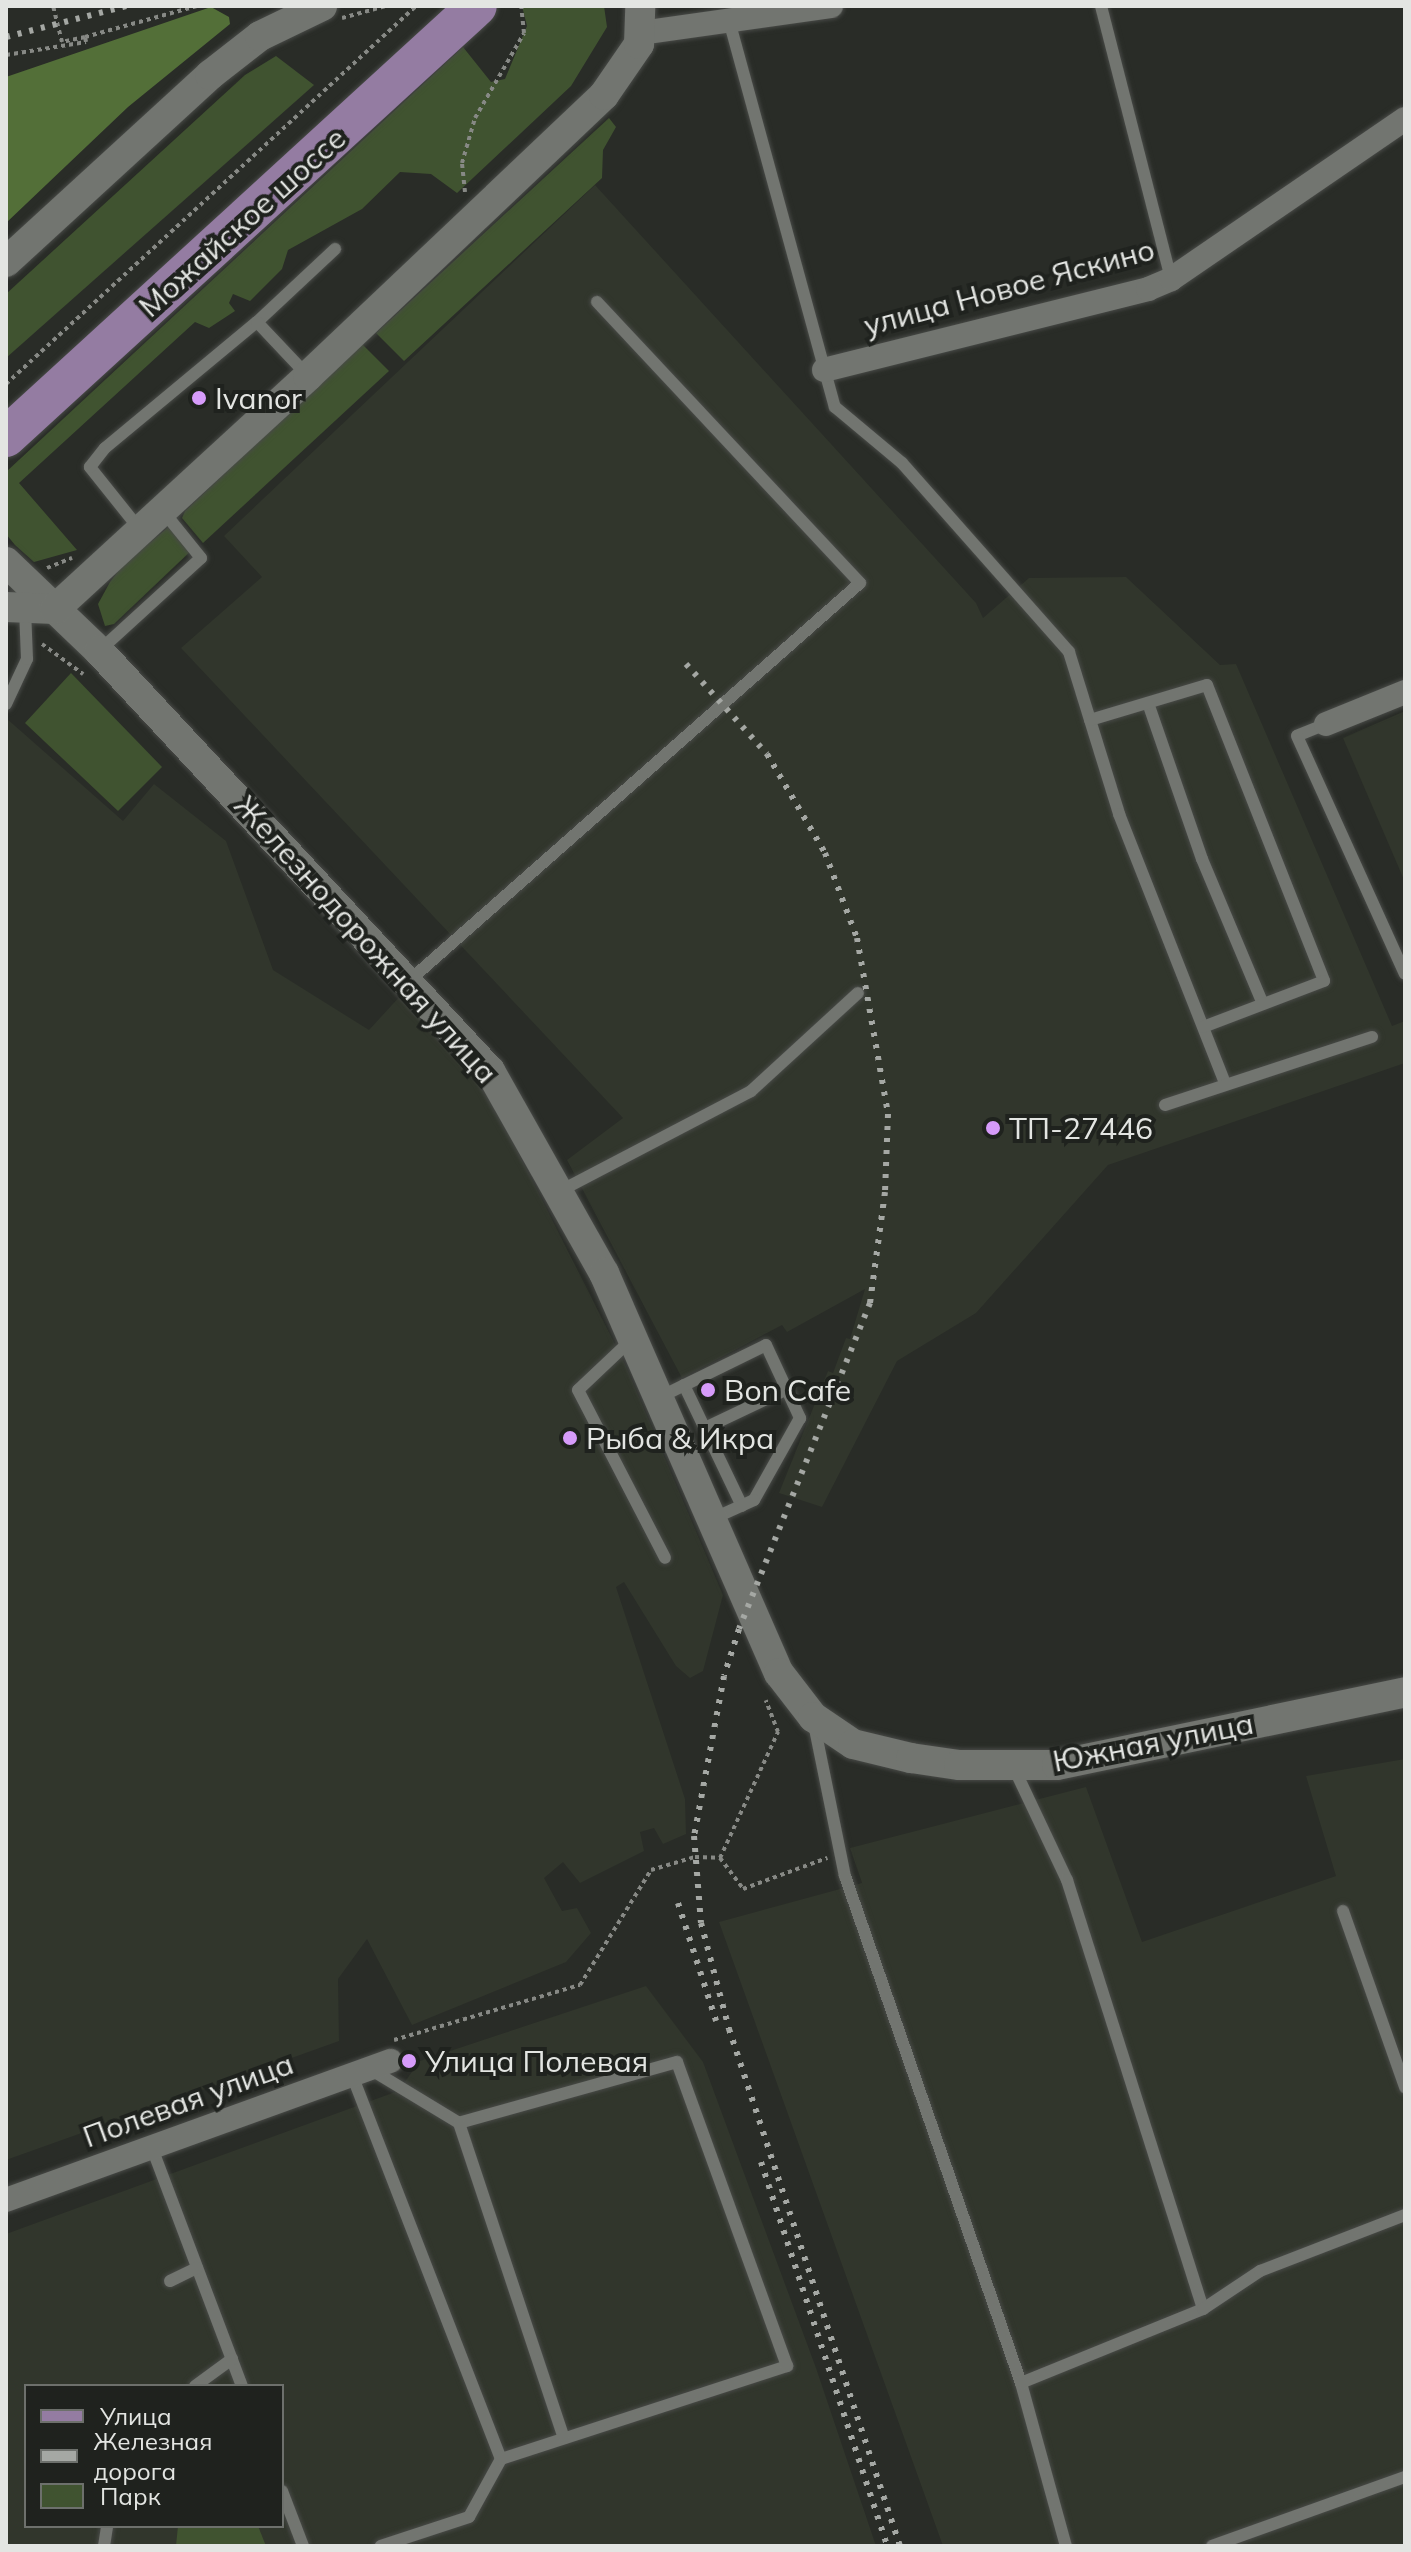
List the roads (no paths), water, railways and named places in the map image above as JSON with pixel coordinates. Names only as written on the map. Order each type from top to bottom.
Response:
[{"type":"main road","name":"Можайское шоссе","points":[[6,402],[355,72],[436,6]]},
{"type":"main road","name":"Можайское шоссе","points":[[6,437],[477,6]]},
{"type":"street","points":[[6,262],[210,75],[260,36],[322,6]]},
{"type":"street","points":[[28,607],[152,521],[604,95],[623,72],[640,20],[730,24],[831,6]]},
{"type":"street","name":"улица Новое Яскино","points":[[824,370],[1171,279],[1405,119]]},
{"type":"street","name":"Железнодорожная улица","points":[[6,562],[28,607],[95,666],[410,980],[490,1071],[562,1190],[634,1337],[672,1391],[712,1519],[779,1673],[813,1717]]},
{"type":"street","points":[[1326,724],[1405,692]]},
{"type":"street","name":"Южная улица","points":[[813,1717],[853,1744],[959,1765],[1057,1765],[1405,1692]]},
{"type":"street","name":"Полевая улица","points":[[6,2200],[371,2069]]},
{"type":"lane","points":[[1101,6],[1171,279]]},
{"type":"lane","points":[[730,24],[835,407],[902,463],[1069,652],[1119,814],[1225,1083]]},
{"type":"lane","points":[[95,666],[201,558],[152,521],[90,467],[105,448],[257,322],[335,249]]},
{"type":"lane","points":[[410,980],[860,583],[597,302]]},
{"type":"lane","points":[[257,322],[308,376]]},
{"type":"lane","points":[[6,704],[27,659],[28,607]]},
{"type":"lane","points":[[1090,720],[1207,685],[1324,981],[1203,1027]]},
{"type":"lane","points":[[1148,703],[1202,859],[1263,1004]]},
{"type":"lane","points":[[1326,724],[1297,736],[1405,974]]},
{"type":"lane","points":[[562,1190],[751,1091],[858,993]]},
{"type":"lane","points":[[1165,1105],[1372,1037]]},
{"type":"lane","points":[[634,1337],[578,1390],[665,1558]]},
{"type":"lane","points":[[712,1519],[742,1506],[754,1500],[800,1418],[766,1345],[672,1391],[705,1428],[742,1506]]},
{"type":"lane","points":[[705,1428],[787,1389]]},
{"type":"lane","points":[[813,1717],[840,1853],[1021,2383],[1066,2546]]},
{"type":"lane","points":[[1013,1765],[1067,1880],[1203,2309]]},
{"type":"lane","points":[[1343,1911],[1405,2087]]},
{"type":"lane","points":[[381,2546],[469,2517],[501,2459],[787,2366],[677,2062],[459,2123]]},
{"type":"lane","points":[[371,2069],[459,2123],[564,2438]]},
{"type":"lane","points":[[371,2069],[501,2459]]},
{"type":"lane","points":[[152,2148],[241,2384]]},
{"type":"lane","points":[[1021,2383],[1203,2309],[1260,2271],[1405,2215]]},
{"type":"lane","points":[[170,2281],[197,2268]]},
{"type":"lane","points":[[198,2384],[232,2359]]},
{"type":"lane","points":[[1212,2546],[1405,2477]]},
{"type":"lane","points":[[284,2496],[303,2546]]},
{"type":"railway","points":[[6,37],[127,6]]},
{"type":"railway","points":[[686,664],[767,754],[825,853],[857,938],[888,1114],[885,1192],[870,1303],[739,1629],[724,1676],[694,1836],[701,1923],[729,2029],[900,2546]]},
{"type":"railway","points":[[678,1903],[716,2021]]},
{"type":"railway","points":[[761,2162],[887,2546]]},
{"type":"place","name":"Ivanor","points":[[199,398]]},
{"type":"place","name":"ТП-27446","points":[[993,1128]]},
{"type":"place","name":"Bon Cafe","points":[[708,1390]]},
{"type":"place","name":"Рыба & Икра","points":[[570,1438]]},
{"type":"place","name":"Улица Полевая","points":[[409,2061]]}]
